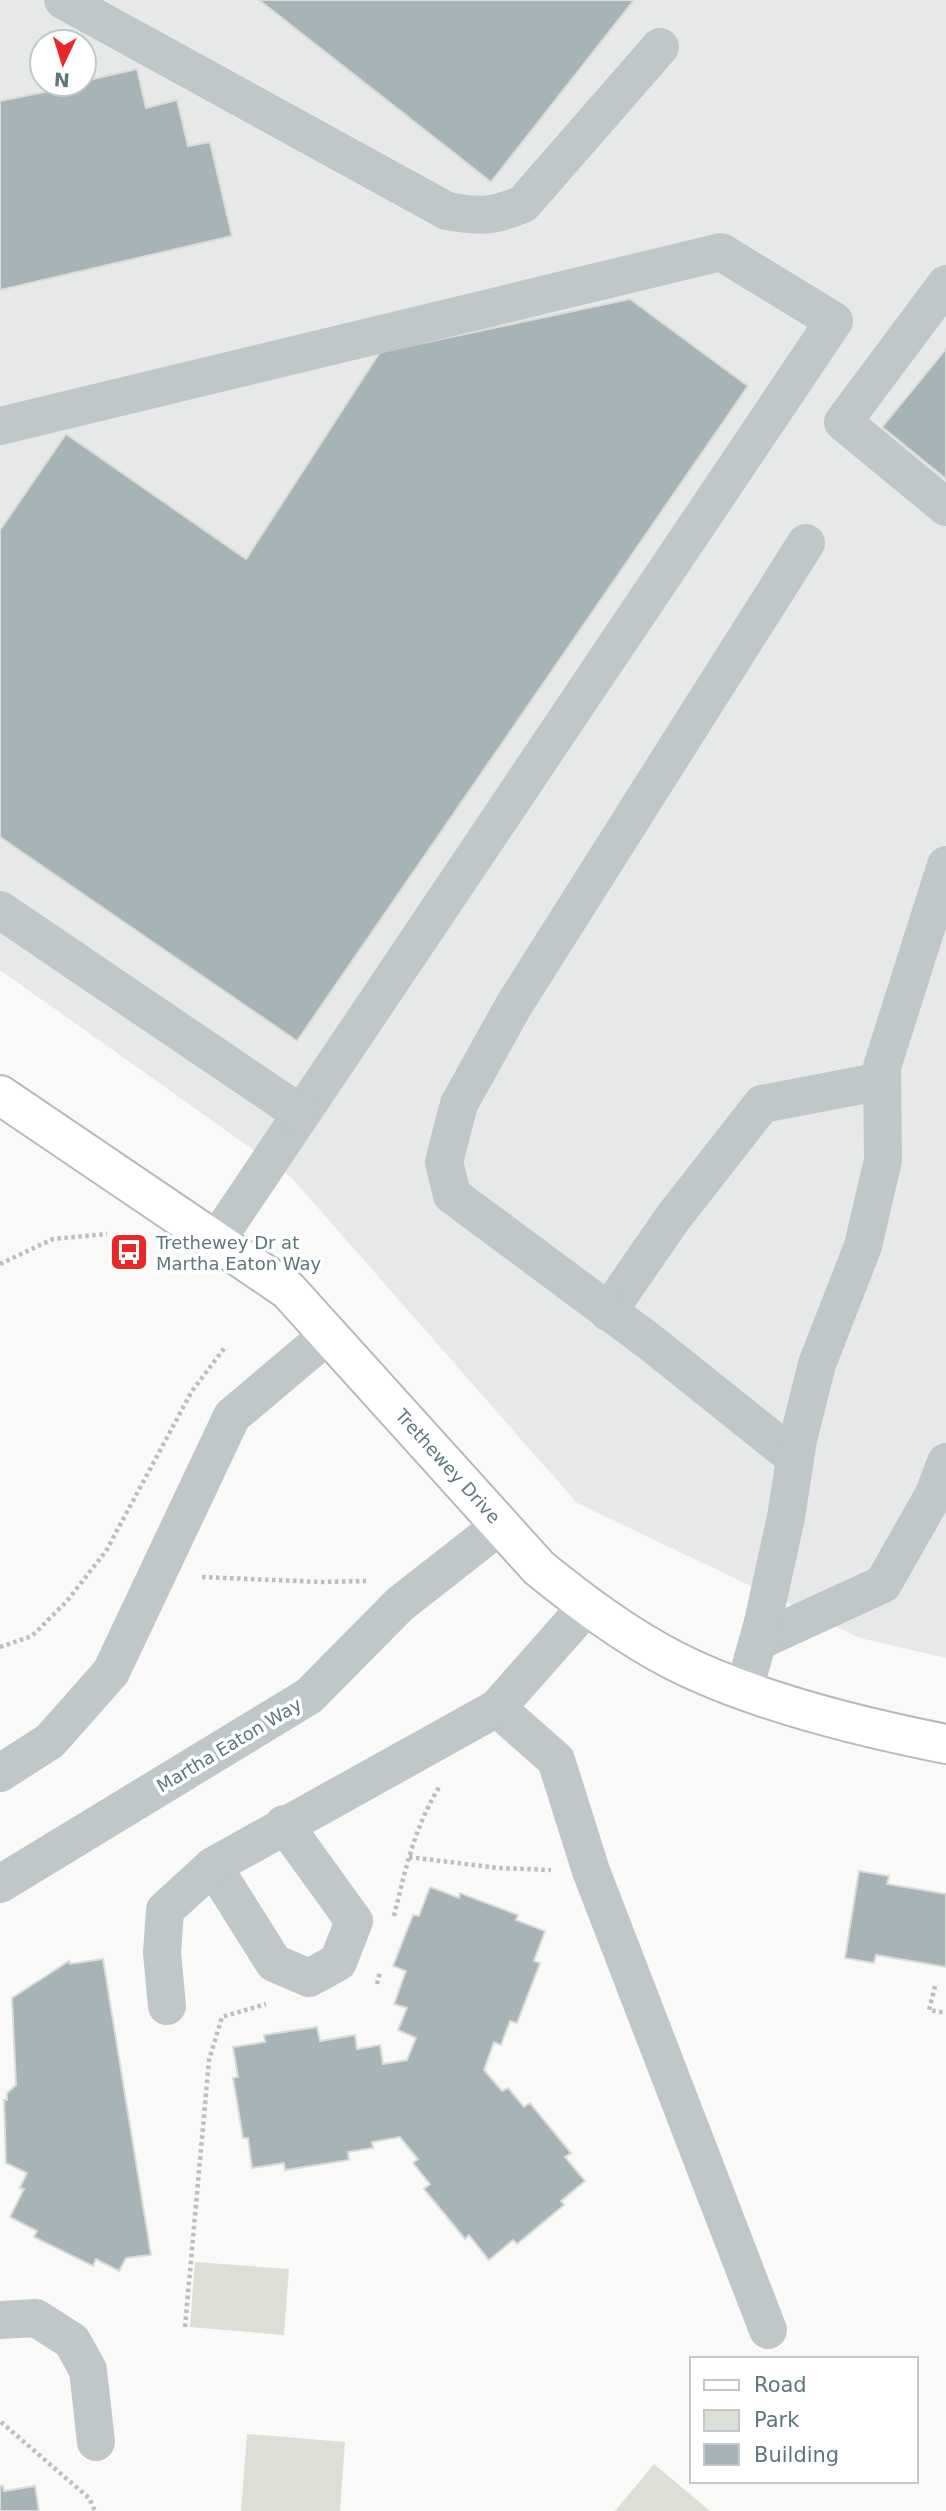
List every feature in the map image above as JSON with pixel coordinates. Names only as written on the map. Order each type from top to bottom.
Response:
[{"type":"main road","name":"Trethewey Drive","points":[[0,1095],[288,1290],[539,1568],[587,1606],[675,1661],[744,1690],[946,1744]]},
{"type":"street","points":[[63,0],[447,211],[473,216],[494,216],[523,204],[660,47]]},
{"type":"street","points":[[0,426],[721,252],[834,321],[216,1241]]},
{"type":"street","points":[[946,284],[843,422],[946,506]]},
{"type":"street","points":[[795,1458],[452,1195],[444,1162],[459,1104],[514,1004],[806,542]]},
{"type":"street","points":[[744,1690],[759,1641],[786,1517],[795,1458],[817,1364],[863,1246],[883,1160],[882,1068],[946,865]]},
{"type":"street","points":[[0,910],[301,1114]]},
{"type":"street","points":[[608,1312],[672,1219],[762,1104],[882,1081]]},
{"type":"street","points":[[0,1773],[50,1741],[111,1672],[232,1416],[328,1335]]},
{"type":"street","points":[[759,1641],[883,1584],[934,1494],[946,1465]]},
{"type":"street","name":"Martha Eaton Way","points":[[0,1884],[309,1696],[407,1598],[501,1525]]},
{"type":"street","points":[[167,2006],[162,1953],[165,1910],[214,1866],[284,1824],[496,1708],[587,1606]]},
{"type":"street","points":[[496,1708],[556,1760],[591,1871],[768,2330]]},
{"type":"street","points":[[214,1866],[274,1963],[309,1978],[338,1962],[354,1921],[284,1824]]},
{"type":"street","points":[[0,2320],[36,2318],[72,2341],[88,2370],[96,2442]]},
{"type":"path","points":[[0,1264],[53,1239],[107,1234]]},
{"type":"path","points":[[0,1647],[32,1636],[67,1601],[106,1551],[192,1391],[226,1346]]},
{"type":"path","points":[[202,1577],[321,1582],[394,1580],[407,1598]]},
{"type":"path","points":[[393,1921],[409,1857],[429,1804],[443,1782]]},
{"type":"path","points":[[409,1857],[498,1868],[591,1871]]},
{"type":"path","points":[[377,1984],[383,1959]]},
{"type":"path","points":[[185,2327],[209,2060],[222,2017],[269,2003],[309,1978]]},
{"type":"path","points":[[934,1986],[929,2010],[946,2013]]},
{"type":"path","points":[[1,2422],[89,2498],[95,2511]]},
{"type":"shaded area","points":[[0,0],[946,0],[946,1658],[860,1638],[577,1503],[290,1176],[0,970]]},
{"type":"green space","points":[[195,2262],[289,2269],[284,2335],[190,2327]]},
{"type":"green space","points":[[247,2434],[345,2442],[340,2511],[241,2511]]},
{"type":"green space","points":[[654,2464],[710,2511],[615,2511]]},
{"type":"building","points":[[259,0],[634,0],[491,182]]},
{"type":"building","points":[[137,69],[146,108],[177,100],[188,146],[210,142],[232,236],[0,290],[0,101],[28,95],[28,98],[98,98],[98,78]]},
{"type":"building","points":[[630,299],[748,386],[297,1041],[0,837],[0,530],[66,434],[246,559],[380,352]]},
{"type":"building","points":[[946,349],[946,479],[882,427]]},
{"type":"building","points":[[859,1871],[889,1876],[887,1884],[946,1894],[946,1967],[876,1955],[874,1963],[845,1958]]},
{"type":"building","points":[[430,1887],[459,1898],[460,1893],[518,1915],[516,1920],[545,1931],[534,1961],[540,1963],[517,2023],[510,2021],[501,2045],[494,2042],[484,2070],[502,2091],[508,2088],[524,2107],[530,2103],[571,2153],[565,2157],[585,2181],[561,2201],[564,2205],[517,2244],[513,2240],[489,2260],[469,2235],[465,2239],[424,2189],[430,2184],[413,2163],[418,2159],[400,2137],[372,2142],[373,2148],[348,2152],[349,2160],[285,2170],[284,2163],[252,2168],[248,2138],[243,2138],[233,2078],[238,2077],[233,2047],[265,2042],[264,2035],[317,2027],[320,2041],[355,2035],[357,2049],[380,2045],[383,2064],[407,2060],[416,2038],[398,2030],[407,2008],[394,2004],[406,1971],[393,1966],[413,1915],[419,1916]]},
{"type":"building","points":[[103,1959],[151,2255],[126,2258],[119,2271],[96,2259],[93,2266],[34,2237],[37,2231],[10,2217],[24,2189],[20,2188],[27,2173],[6,2163],[4,2100],[7,2100],[7,2093],[16,2085],[12,1998],[69,1961],[70,1964]]},
{"type":"building","points":[[0,2486],[3,2486],[4,2491],[35,2486],[39,2511],[0,2511]]},
{"type":"place","name":"Trethewey Dr at Martha Eaton Way","points":[[129,1252]]}]
